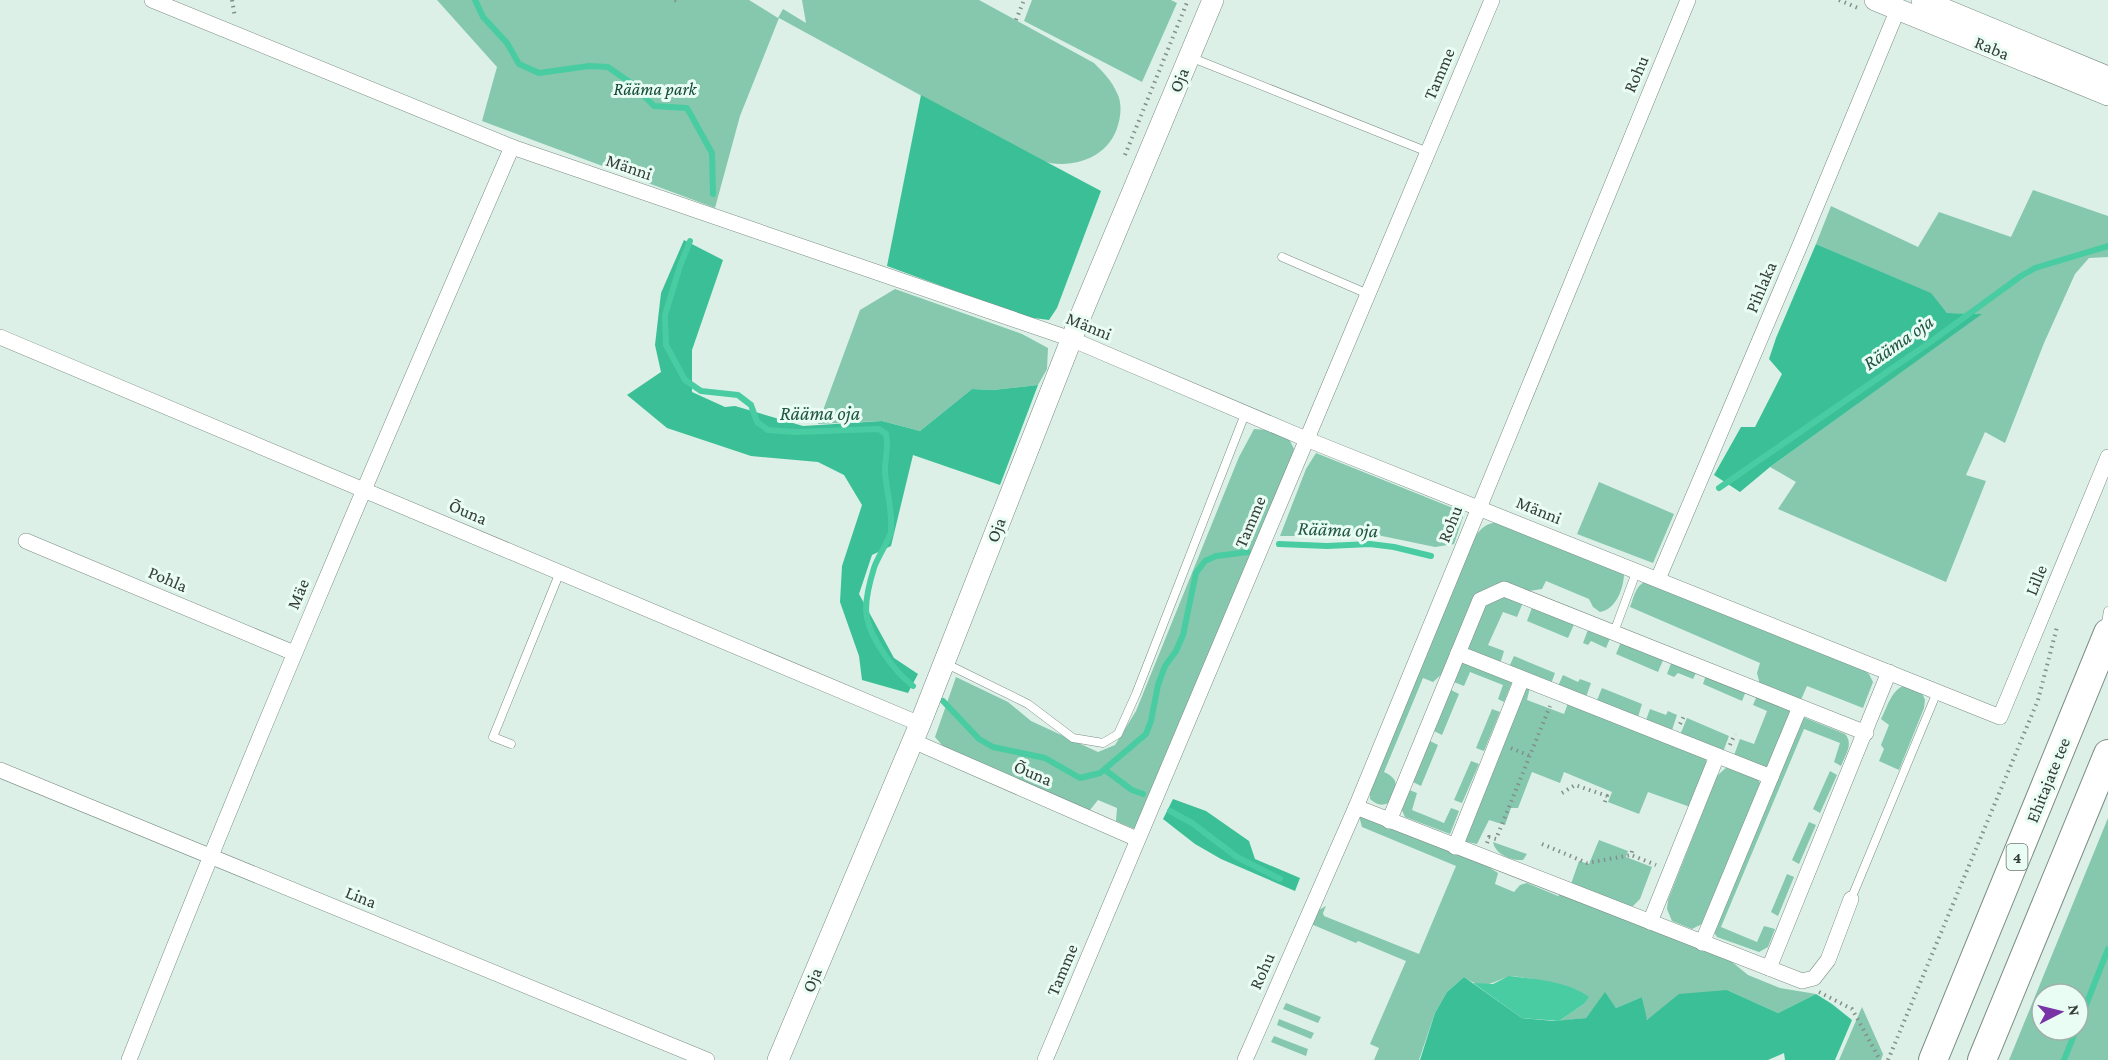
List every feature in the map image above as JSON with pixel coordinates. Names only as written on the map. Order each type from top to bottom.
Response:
[{"type":"highway","name":"Ehitajate tee","points":[[1933,1060],[2104,643]]},
{"type":"highway","points":[[1982,1060],[2108,754]]},
{"type":"street","name":"Männi","points":[[152,0],[512,147],[1071,339],[1306,439],[2000,717]]},
{"type":"street","name":"Oja","points":[[778,1060],[917,733],[1071,339],[1213,0]]},
{"type":"street","name":"Tamme","points":[[1045,1060],[1492,0]]},
{"type":"street","name":"Rohu","points":[[1245,1060],[1356,807],[1688,0]]},
{"type":"street","name":"Raba","points":[[1875,0],[2108,95]]},
{"type":"street","name":"Raba","points":[[1922,0],[2108,77]]},
{"type":"street","name":"Pihlaka","points":[[1658,579],[1898,9]]},
{"type":"street","name":"Mäe","points":[[129,1060],[294,652],[512,147]]},
{"type":"street","name":"Õuna","points":[[0,337],[560,572],[917,733],[1137,839]]},
{"type":"street","name":"Lille","points":[[2000,717],[2108,457]]},
{"type":"street","name":"Pohla","points":[[26,541],[294,652]]},
{"type":"street","points":[[1389,821],[1480,600],[1504,589],[1866,733]]},
{"type":"street","points":[[1458,653],[1771,777]]},
{"type":"street","points":[[1770,968],[1889,672]]},
{"type":"street","points":[[1455,847],[1522,679]]},
{"type":"street","points":[[1702,943],[1800,707]]},
{"type":"street","points":[[1650,922],[1717,756]]},
{"type":"street","name":"Lina","points":[[0,770],[707,1060]]},
{"type":"street","points":[[1356,807],[1802,981],[1814,978],[1828,960],[1853,896]]},
{"type":"lane","points":[[1189,56],[1428,152]]},
{"type":"lane","points":[[1282,257],[1368,294]]},
{"type":"lane","points":[[944,664],[1028,704],[1073,738],[1103,743],[1118,734],[1136,694],[1245,414]]},
{"type":"lane","points":[[1614,632],[1637,570]]},
{"type":"lane","points":[[510,744],[492,737],[560,572]]},
{"type":"lane","points":[[2104,643],[2108,612]]},
{"type":"lane","points":[[1853,896],[1937,692]]},
{"type":"path","points":[[1016,20],[1024,0]]},
{"type":"path","points":[[1888,1060],[2038,700],[2058,622]]},
{"type":"path","points":[[1481,857],[1489,837],[1496,840],[1555,692]]},
{"type":"path","points":[[1562,793],[1575,785],[1607,796],[1604,804]]},
{"type":"path","points":[[1542,844],[1587,863],[1631,853],[1671,870]]},
{"type":"path","points":[[1802,981],[1852,1009],[1880,1060]]},
{"type":"green space","name":"Rääma park","points":[[437,0],[749,0],[778,18],[783,9],[806,23],[802,0],[979,0],[1094,63],[1115,89],[1120,100],[1120,117],[1113,137],[1097,154],[1075,163],[1051,163],[1039,160],[779,18],[740,116],[715,208],[482,121],[497,67]]},
{"type":"green space","points":[[1032,0],[1171,0],[1177,3],[1142,82],[1024,21]]},
{"type":"green space","points":[[2033,190],[2108,216],[2108,257],[2089,258],[2075,274],[2044,343],[2005,443],[1985,432],[1966,475],[1986,481],[1946,582],[1778,509],[1796,482],[1770,467],[1981,314],[1947,313],[1930,293],[1816,244],[1831,206],[1918,247],[1939,212],[2011,237]]},
{"type":"green space","points":[[895,289],[1022,334],[1048,348],[1047,369],[1038,385],[993,390],[972,389],[920,431],[882,421],[818,424],[860,310]]},
{"type":"green space","points":[[1254,429],[1268,430],[1289,439],[1294,449],[1288,469],[1137,830],[1116,821],[1117,808],[1098,800],[1090,810],[982,768],[946,750],[935,737],[956,677],[1008,702],[1031,721],[1098,752],[1115,745],[1136,711],[1239,457]]},
{"type":"green space","points":[[1316,453],[1458,510],[1463,517],[1454,544],[1435,547],[1382,536],[1280,536],[1306,469]]},
{"type":"green space","points":[[1599,482],[1674,514],[1653,563],[1577,534]]},
{"type":"green space","points":[[1498,522],[1624,570],[1619,596],[1611,607],[1600,612],[1593,607],[1589,599],[1546,581],[1542,589],[1529,591],[1510,584],[1496,584],[1481,591],[1442,674],[1433,682],[1423,678],[1384,772],[1393,778],[1396,784],[1391,802],[1378,804],[1370,799],[1370,790],[1470,545],[1484,527]]},
{"type":"green space","points":[[1647,581],[1865,671],[1873,682],[1863,708],[1807,686],[1800,702],[1760,685],[1757,673],[1760,663],[1630,607],[1638,588]]},
{"type":"green space","points":[[1504,594],[1524,600],[1517,617],[1503,612],[1488,645],[1504,651],[1500,664],[1470,652],[1466,647],[1483,606]]},
{"type":"green space","points":[[1533,605],[1575,622],[1568,638],[1527,621]]},
{"type":"green space","points":[[1589,627],[1611,636],[1606,648],[1591,641],[1588,645],[1583,643]]},
{"type":"green space","points":[[1621,642],[1664,658],[1658,672],[1616,654]]},
{"type":"green space","points":[[1514,656],[1555,673],[1551,684],[1509,667]]},
{"type":"green space","points":[[1672,661],[1697,671],[1693,679],[1678,673],[1674,677],[1667,674]]},
{"type":"green space","points":[[1462,662],[1512,682],[1504,702],[1498,699],[1503,685],[1470,672],[1464,686],[1451,681]]},
{"type":"green space","points":[[1563,675],[1578,682],[1580,679],[1591,683],[1586,697],[1558,686]]},
{"type":"green space","points":[[1706,675],[1746,691],[1742,701],[1703,684]]},
{"type":"green space","points":[[1525,685],[1530,687],[1527,700],[1564,714],[1568,703],[1705,757],[1708,769],[1693,808],[1648,792],[1639,814],[1608,802],[1612,792],[1564,772],[1560,783],[1532,772],[1518,808],[1511,808],[1505,825],[1489,820],[1477,844],[1463,841]]},
{"type":"green space","points":[[1903,686],[1922,693],[1925,700],[1924,708],[1899,770],[1879,761],[1884,749],[1881,745],[1889,725],[1881,719],[1892,696]]},
{"type":"green space","points":[[1602,688],[1642,704],[1638,717],[1597,700]]},
{"type":"green space","points":[[1449,689],[1459,694],[1442,735],[1432,730]]},
{"type":"green space","points":[[1757,696],[1791,710],[1770,765],[1765,767],[1733,758],[1740,739],[1754,744],[1767,711],[1753,705]]},
{"type":"green space","points":[[1492,709],[1500,712],[1484,751],[1476,748]]},
{"type":"green space","points":[[1650,709],[1666,715],[1668,711],[1677,715],[1672,730],[1646,720]]},
{"type":"green space","points":[[1803,717],[1845,734],[1849,746],[1841,766],[1834,762],[1840,743],[1804,729],[1721,927],[1757,942],[1764,926],[1775,929],[1768,947],[1759,952],[1717,937],[1713,931]]},
{"type":"green space","points":[[1687,718],[1729,736],[1723,752],[1680,735]]},
{"type":"green space","points":[[1428,740],[1438,745],[1421,786],[1411,781]]},
{"type":"green space","points":[[1471,761],[1479,764],[1462,803],[1454,800]]},
{"type":"green space","points":[[1729,765],[1756,776],[1760,783],[1759,790],[1702,924],[1692,929],[1672,921],[1667,909],[1668,900],[1717,776]]},
{"type":"green space","points":[[1830,771],[1837,775],[1820,813],[1813,809]]},
{"type":"green space","points":[[1407,789],[1417,793],[1412,810],[1444,823],[1451,808],[1459,811],[1450,834],[1405,817],[1400,806]]},
{"type":"green space","points":[[1359,816],[1487,866],[1498,873],[1495,884],[1514,892],[1520,885],[1527,883],[1558,896],[1561,894],[1726,957],[1748,975],[1780,988],[1816,994],[1778,1013],[1727,990],[1646,1020],[1642,997],[1616,1008],[1605,993],[1586,1018],[1559,1021],[1584,1004],[1588,997],[1534,979],[1508,977],[1482,985],[1464,977],[1447,992],[1435,1013],[1419,1060],[1374,1060],[1379,1048],[1370,1044],[1406,961],[1311,924],[1317,911],[1326,906],[1324,916],[1419,954],[1456,866],[1362,827]]},
{"type":"green space","points":[[2108,818],[2108,1060],[2009,1060],[2030,1009],[2030,1042],[2090,1042],[2090,982],[2041,982]]},
{"type":"green space","points":[[1809,822],[1816,825],[1799,864],[1792,860]]},
{"type":"green space","points":[[1599,840],[1628,851],[1626,857],[1652,867],[1640,899],[1633,906],[1629,907],[1571,884],[1579,861],[1589,864]]},
{"type":"green space","points":[[1493,842],[1527,854],[1523,860],[1509,858],[1497,850]]},
{"type":"green space","points":[[1787,874],[1794,877],[1778,916],[1771,912]]},
{"type":"green space","points":[[1286,1003],[1321,1017],[1318,1023],[1283,1009]]},
{"type":"green space","points":[[1862,1007],[1883,1054],[1881,1060],[1839,1060]]},
{"type":"green space","points":[[1279,1019],[1314,1033],[1311,1039],[1277,1025]]},
{"type":"green space","points":[[1274,1036],[1308,1049],[1306,1056],[1271,1042]]},
{"type":"shaded area","points":[[921,95],[1101,191],[1057,308],[1049,320],[1026,317],[887,266]]},
{"type":"shaded area","points":[[684,240],[723,260],[692,350],[692,392],[725,407],[735,406],[803,426],[882,421],[920,431],[972,389],[993,390],[1038,385],[1000,485],[913,455],[891,546],[872,555],[859,594],[894,658],[918,674],[908,693],[862,680],[859,656],[840,602],[842,566],[862,505],[844,475],[818,462],[751,456],[667,428],[627,395],[661,372],[655,345],[661,293]]},
{"type":"shaded area","points":[[1816,244],[1931,293],[1947,313],[1982,314],[1770,467],[1740,492],[1714,475],[1741,427],[1755,427],[1782,374],[1769,359]]},
{"type":"shaded area","points":[[1173,799],[1206,811],[1249,841],[1255,859],[1300,878],[1295,891],[1221,859],[1195,844],[1163,819]]},
{"type":"shaded area","points":[[1509,976],[1561,984],[1589,997],[1584,1004],[1559,1021],[1522,1018],[1473,983],[1493,984]]},
{"type":"shaded area","points":[[1464,977],[1522,1018],[1554,1021],[1586,1018],[1605,992],[1616,1008],[1642,997],[1647,1020],[1679,994],[1727,990],[1778,1013],[1816,994],[1852,1020],[1835,1060],[1785,1060],[1784,1053],[1768,1060],[1420,1060],[1435,1013],[1447,992]]},
{"type":"waterway","name":"Rääma oja","points":[[475,0],[483,17],[507,43],[519,64],[539,73],[589,66],[608,67],[631,83],[654,106],[687,108],[712,153],[713,194]]},
{"type":"waterway","name":"Rääma oja","points":[[690,241],[665,315],[666,345],[685,380],[701,391],[738,395],[751,405],[757,422],[768,430],[796,432],[879,429],[886,434],[885,471],[891,531],[874,568],[866,613],[879,646],[913,686]]},
{"type":"waterway","name":"Rääma oja","points":[[1719,488],[1929,343],[2021,276],[2035,268],[2108,246]]},
{"type":"waterway","name":"Rääma oja","points":[[1279,544],[1327,546],[1370,544],[1431,556]]},
{"type":"waterway","name":"Rääma oja","points":[[943,701],[979,739],[993,747],[1045,758],[1080,778],[1100,773],[1146,734],[1165,666],[1176,651],[1183,635],[1196,573],[1205,561],[1216,556],[1248,552]]},
{"type":"waterway","points":[[1105,770],[1132,790],[1143,794]]},
{"type":"waterway","points":[[1170,811],[1192,823],[1237,857],[1280,879]]},
{"type":"waterway","points":[[2090,995],[2108,949]]},
{"type":"waterway","points":[[2064,1060],[2071,1042]]}]
